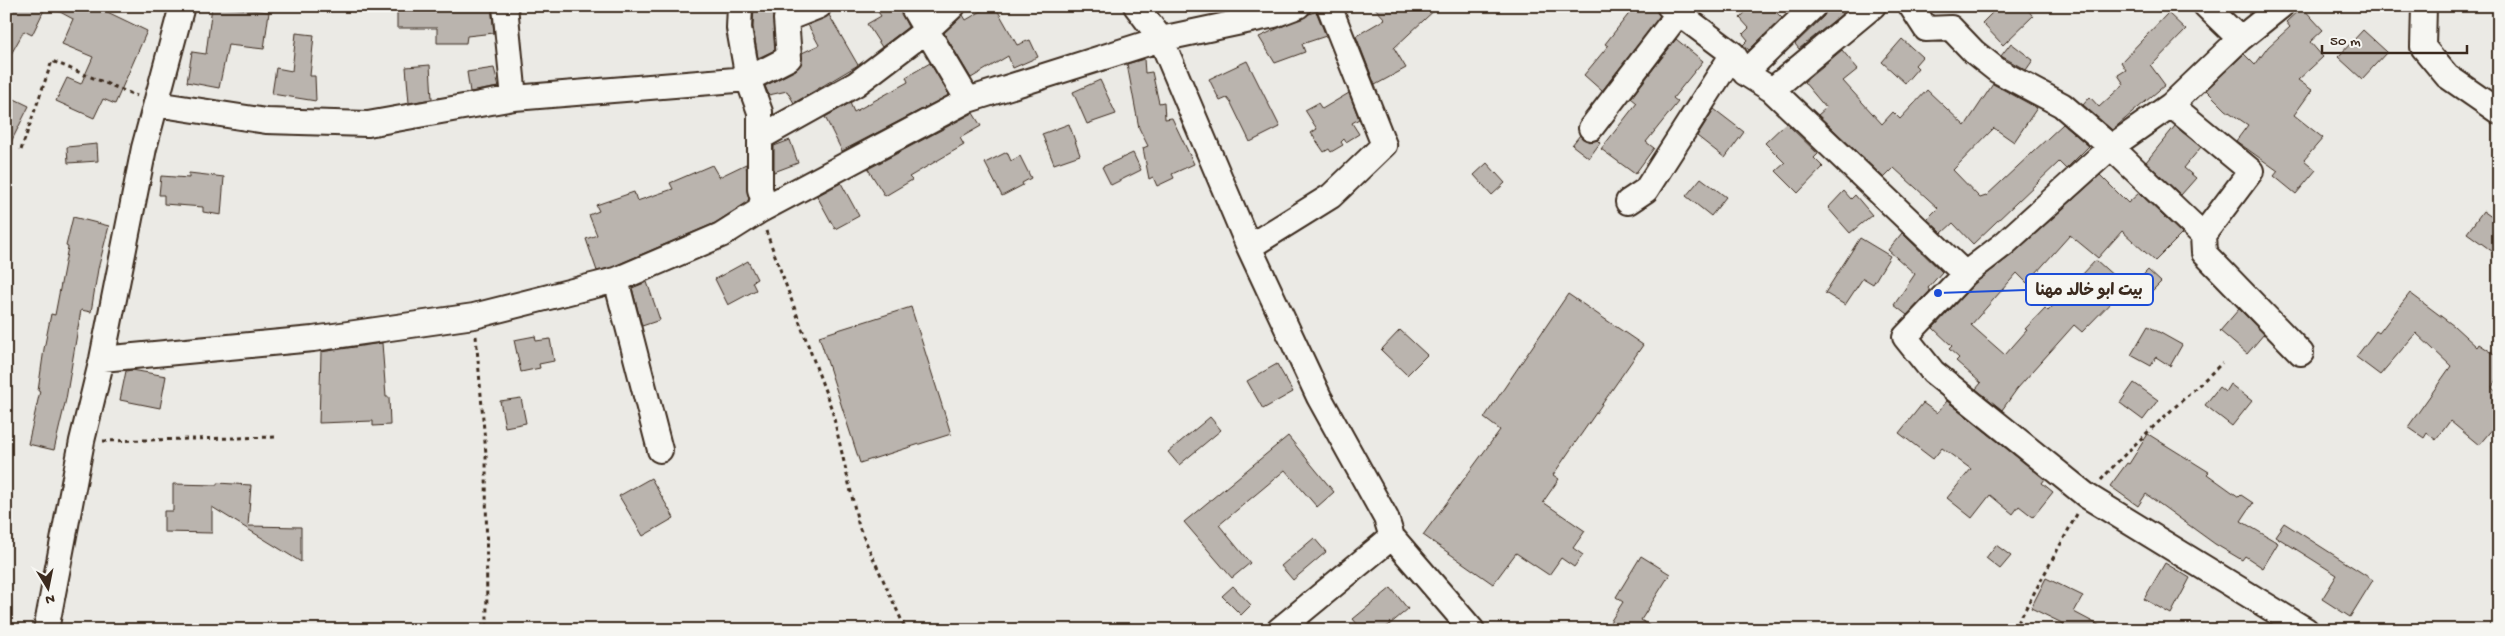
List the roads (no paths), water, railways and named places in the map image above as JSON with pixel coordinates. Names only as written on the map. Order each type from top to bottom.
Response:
[{"type":"street","points":[[46,630],[82,441],[102,359],[144,148],[182,6]]},
{"type":"street","points":[[505,6],[514,98]]},
{"type":"street","points":[[740,6],[739,28],[748,79],[760,112],[760,189],[763,200],[760,211]]},
{"type":"street","points":[[156,104],[266,121],[368,124],[514,98],[748,79],[789,58],[786,19],[819,6]]},
{"type":"street","points":[[912,6],[968,100]]},
{"type":"street","points":[[761,137],[856,84],[927,30],[953,6]]},
{"type":"street","points":[[1136,6],[1161,39],[1249,247],[1319,396],[1386,518],[1392,537],[1472,630]]},
{"type":"street","points":[[102,359],[313,339],[474,316],[616,280],[721,235],[760,211],[968,100],[1161,39],[1274,15],[1298,6]]},
{"type":"street","points":[[1249,247],[1331,196],[1384,145],[1329,6]]},
{"type":"street","points":[[1628,202],[1646,190],[1739,63],[1814,6]]},
{"type":"street","points":[[1772,90],[1873,6]]},
{"type":"street","points":[[1912,6],[1926,29],[1951,28],[1974,52],[1998,71],[2062,105],[2111,147],[2203,235]]},
{"type":"street","points":[[2206,6],[2240,39]]},
{"type":"street","points":[[2281,6],[2240,39],[2172,105],[2111,147],[2004,244],[1964,274],[1905,337],[1933,372],[2087,496],[2306,630]]},
{"type":"street","points":[[2424,6],[2424,47],[2447,76],[2499,112]]},
{"type":"street","points":[[1591,128],[1674,9],[1772,90],[1964,274]]},
{"type":"street","points":[[2172,105],[2251,171],[2203,235],[2204,253],[2301,353]]},
{"type":"street","points":[[616,280],[660,450]]},
{"type":"street","points":[[1279,630],[1392,537]]},
{"type":"place","name":"بيت ابو خالد مهنا","points":[[1938,293]]}]
